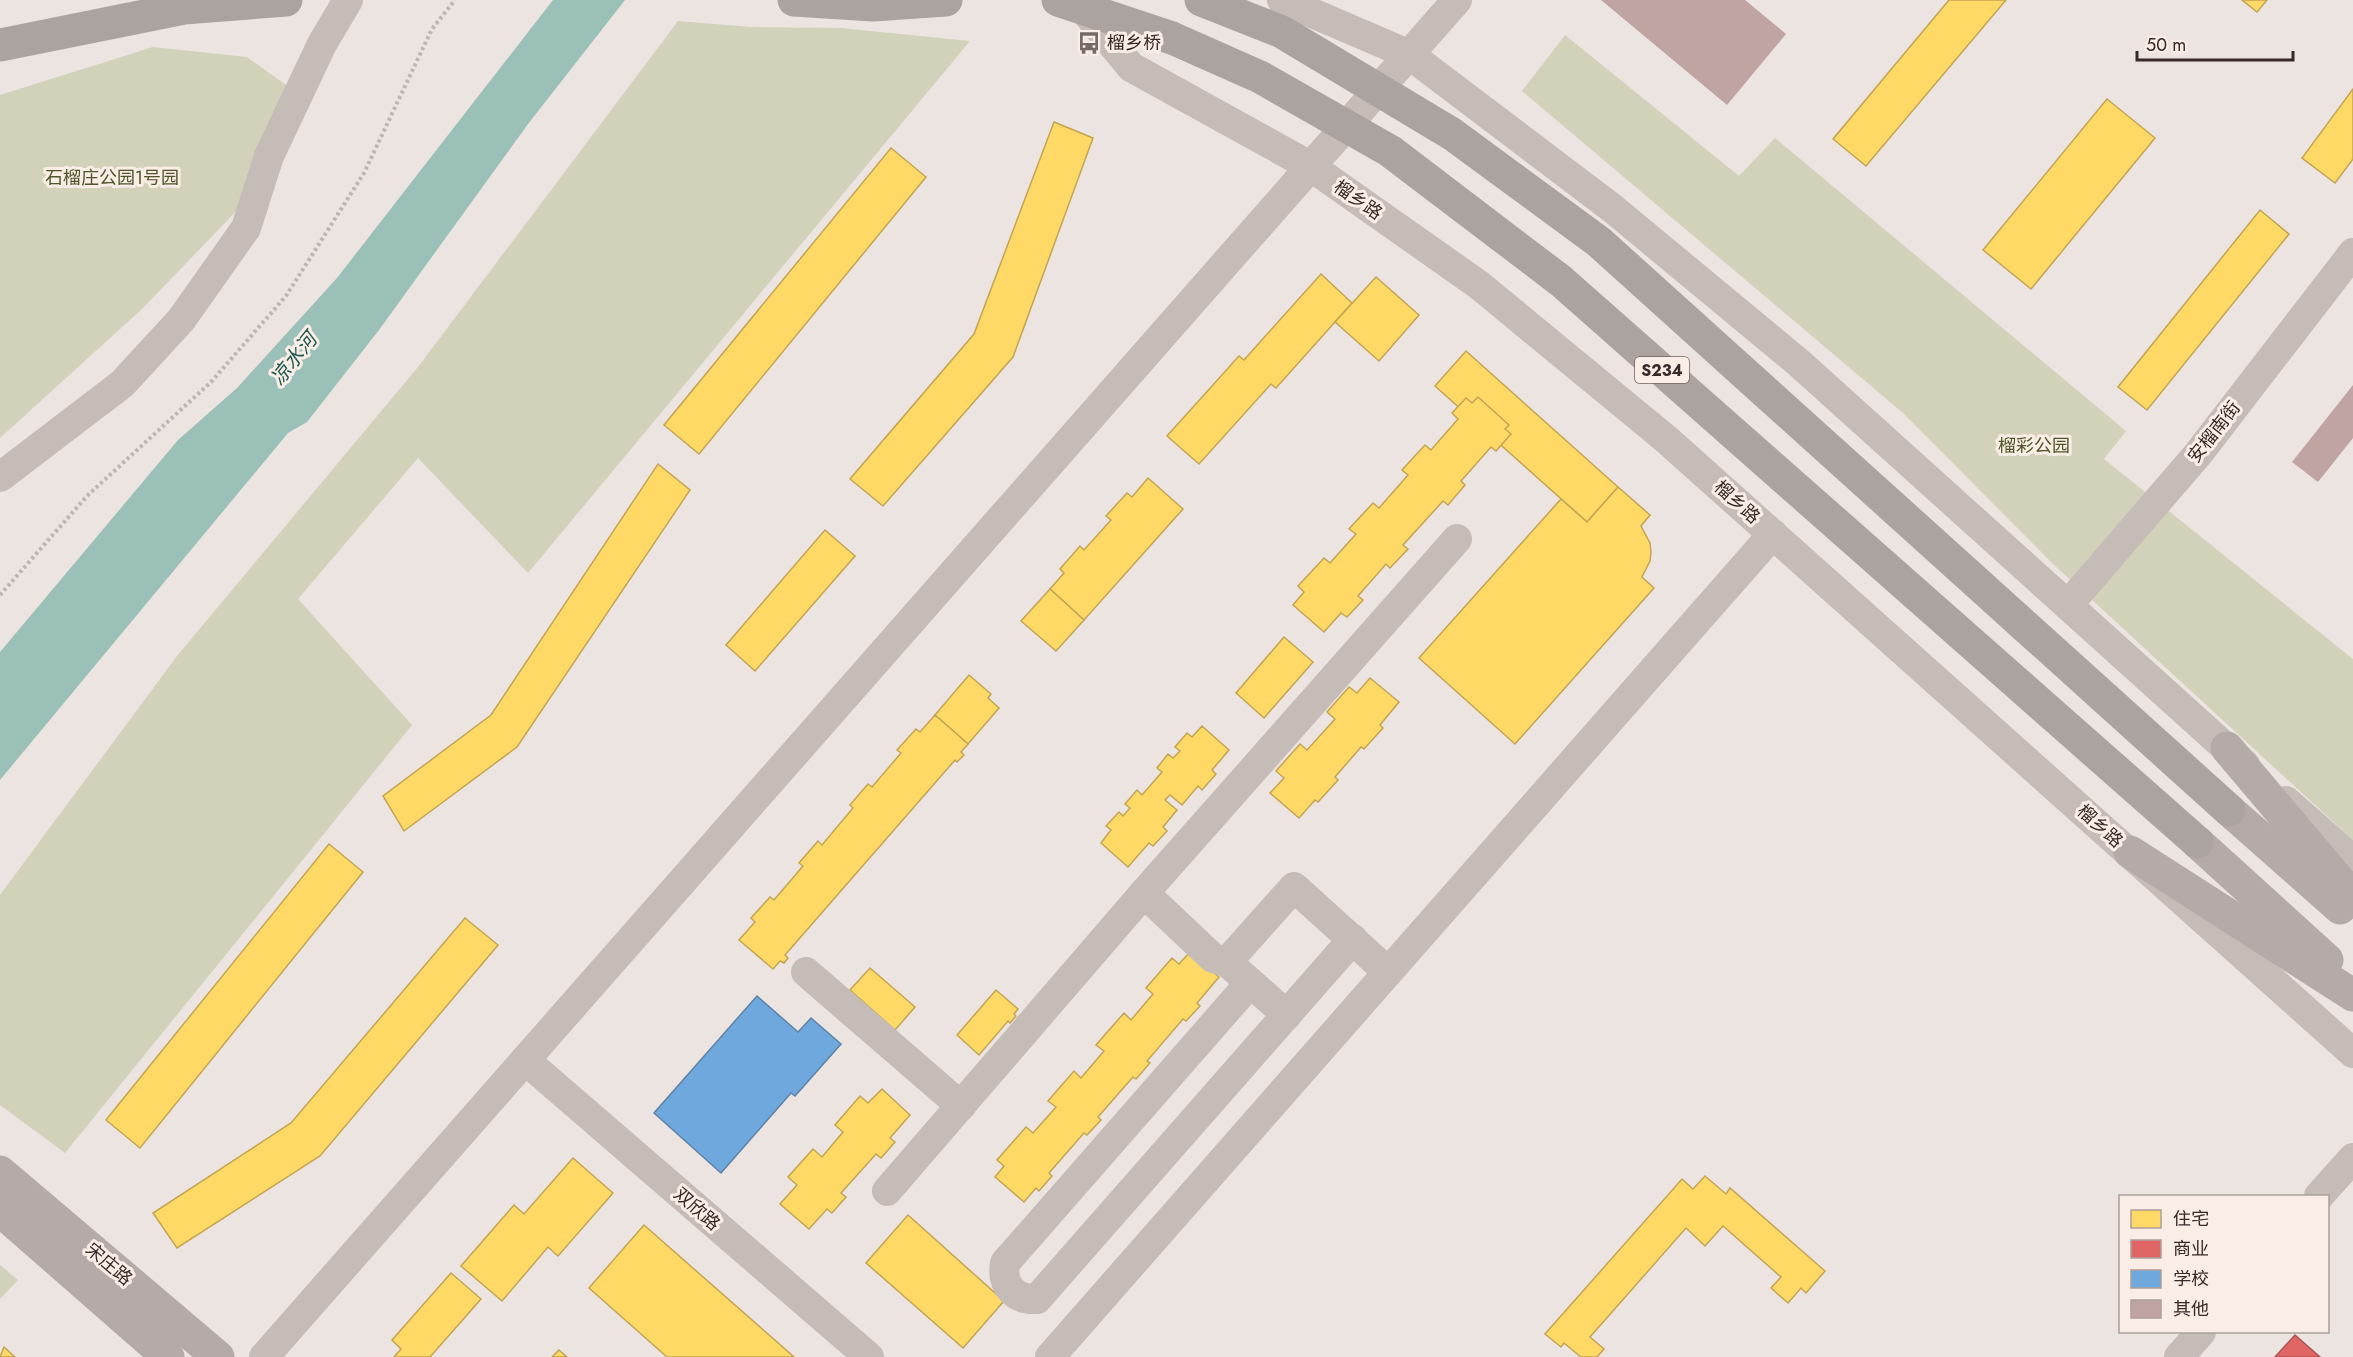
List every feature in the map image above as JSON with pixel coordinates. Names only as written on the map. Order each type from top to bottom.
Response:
[{"type":"highway","points":[[0,45],[184,8],[286,0]]},
{"type":"highway","points":[[794,0],[873,5],[946,0]]},
{"type":"highway","name":"S234","points":[[1058,0],[1172,38],[1250,73],[1390,151],[1561,281],[2198,842]]},
{"type":"highway","name":"S234","points":[[1201,0],[1282,32],[1452,134],[1599,242],[2229,810]]},
{"type":"highway","points":[[1233,0],[1282,32]]},
{"type":"main road","points":[[2227,748],[2353,897]]},
{"type":"main road","points":[[2229,810],[2353,919]]},
{"type":"main road","points":[[2198,842],[2353,983]]},
{"type":"main road","points":[[2130,852],[2353,995]]},
{"type":"main road","name":"宋庄路","points":[[0,1172],[218,1357]]},
{"type":"main road","name":"宋庄路","points":[[0,1210],[168,1357]]},
{"type":"street","points":[[0,477],[122,384],[181,320],[246,228],[269,156],[322,44],[348,0]]},
{"type":"street","name":"榴乡路","points":[[1076,0],[1131,68],[1310,166],[1479,285],[1666,439],[2353,1053]]},
{"type":"street","points":[[1282,0],[1410,55],[1612,208],[1799,363],[2353,861]]},
{"type":"street","points":[[264,1357],[1457,0]]},
{"type":"street","name":"安榴南街","points":[[2068,605],[2198,454],[2353,253]]},
{"type":"street","points":[[1050,1357],[1773,534]]},
{"type":"street","points":[[887,1191],[1144,893],[1457,538]]},
{"type":"street","points":[[1227,962],[1294,887],[1388,972]]},
{"type":"street","points":[[1144,893],[1213,958],[1227,962],[1287,1015]]},
{"type":"street","points":[[1250,983],[1005,1263],[1005,1279],[1014,1293],[1021,1298],[1037,1299],[1353,939]]},
{"type":"street","points":[[806,972],[961,1106]]},
{"type":"street","name":"双欣路","points":[[525,1060],[869,1357]]},
{"type":"street","points":[[2321,1195],[2353,1158]]},
{"type":"street","points":[[2179,1357],[2200,1333]]},
{"type":"path","points":[[0,595],[87,496],[211,382],[286,296],[364,173],[432,29],[455,0]]},
{"type":"green space","points":[[678,21],[750,27],[841,28],[970,41],[528,573],[418,458],[298,599],[412,725],[65,1153],[0,1105],[0,895],[177,656],[418,367]]},
{"type":"green space","name":"榴彩公园","points":[[1565,35],[1739,176],[1775,138],[2126,431],[2104,459],[2353,659],[2353,840],[2053,564],[1903,413],[1522,91]]},
{"type":"green space","name":"石榴庄公园1号园","points":[[153,47],[247,57],[293,90],[275,171],[142,309],[0,438],[0,95]]},
{"type":"green space","points":[[0,1265],[18,1280],[0,1299]]},
{"type":"water","name":"凉水河","points":[[553,0],[625,0],[528,124],[379,330],[307,422],[288,433],[0,780],[0,652],[178,440],[237,388],[337,278]]},
{"type":"building: 住宅","points":[[1949,0],[2006,0],[1866,166],[1833,139]]},
{"type":"building: 住宅","points":[[2242,0],[2267,0],[2257,12]]},
{"type":"building: 住宅","points":[[2353,89],[2353,159],[2335,183],[2302,158]]},
{"type":"building: 住宅","points":[[2107,99],[2155,138],[2031,289],[1983,250]]},
{"type":"building: 住宅","points":[[1054,122],[1093,138],[1013,357],[883,506],[850,479],[974,334]]},
{"type":"building: 住宅","points":[[891,148],[926,177],[699,454],[664,425]]},
{"type":"building: 住宅","points":[[2260,210],[2289,234],[2147,410],[2118,387]]},
{"type":"building: 住宅","points":[[1321,274],[1352,303],[1276,388],[1271,384],[1199,464],[1167,436],[1239,356],[1244,360]]},
{"type":"building: 住宅","points":[[1376,277],[1419,315],[1379,361],[1335,322]]},
{"type":"building: 住宅","points":[[1466,351],[1618,487],[1587,522],[1435,386]]},
{"type":"building: 住宅","points":[[1478,397],[1509,425],[1505,429],[1511,434],[1496,451],[1491,447],[1461,481],[1465,485],[1448,505],[1443,501],[1403,545],[1408,549],[1390,568],[1386,564],[1358,596],[1363,600],[1347,617],[1341,613],[1324,632],[1293,605],[1304,592],[1298,586],[1324,558],[1330,563],[1356,534],[1349,529],[1373,503],[1379,508],[1408,475],[1402,470],[1425,445],[1431,450],[1458,419],[1452,413],[1466,398],[1472,403]]},
{"type":"building: 住宅","points":[[658,464],[690,490],[517,747],[404,831],[383,796],[491,715]]},
{"type":"building: 住宅","points":[[1148,478],[1183,509],[1084,620],[1050,589],[1064,573],[1060,569],[1080,546],[1084,550],[1111,520],[1106,516],[1127,493],[1132,497]]},
{"type":"building: 住宅","points":[[1618,487],[1650,515],[1641,526],[1650,543],[1651,552],[1650,561],[1642,577],[1654,588],[1515,744],[1419,658],[1561,499],[1587,522]]},
{"type":"building: 住宅","points":[[825,530],[855,556],[755,671],[726,645]]},
{"type":"building: 住宅","points":[[1050,589],[1084,620],[1056,651],[1021,621]]},
{"type":"building: 住宅","points":[[1284,637],[1313,662],[1264,718],[1236,693]]},
{"type":"building: 住宅","points":[[969,675],[991,694],[988,698],[999,708],[968,744],[935,715]]},
{"type":"building: 住宅","points":[[1370,678],[1399,702],[1380,725],[1383,728],[1364,749],[1361,747],[1335,777],[1338,780],[1299,818],[1270,793],[1284,778],[1276,771],[1300,744],[1307,750],[1335,719],[1327,712],[1349,687],[1357,693]]},
{"type":"building: 住宅","points":[[935,715],[968,744],[961,752],[964,755],[957,762],[955,760],[785,955],[788,958],[784,963],[780,961],[773,969],[739,940],[755,922],[751,918],[770,897],[774,900],[803,866],[799,863],[818,841],[822,845],[853,808],[850,805],[868,784],[872,787],[901,753],[897,750],[916,729],[920,732]]},
{"type":"building: 住宅","points":[[1202,726],[1229,750],[1212,770],[1216,774],[1202,790],[1198,786],[1182,805],[1170,795],[1165,800],[1177,810],[1163,827],[1167,831],[1153,846],[1149,843],[1128,867],[1101,843],[1111,830],[1106,826],[1119,812],[1123,816],[1130,808],[1125,804],[1137,790],[1142,795],[1162,772],[1157,768],[1168,754],[1173,758],[1180,751],[1175,747],[1187,733],[1192,737]]},
{"type":"building: 住宅","points":[[329,844],[363,872],[140,1148],[106,1120]]},
{"type":"building: 住宅","points":[[465,918],[498,945],[320,1156],[177,1248],[153,1213],[291,1123]]},
{"type":"building: 住宅","points":[[1190,952],[1219,977],[1197,1003],[1200,1006],[1186,1021],[1183,1019],[1147,1061],[1150,1063],[1136,1079],[1133,1077],[1098,1117],[1101,1120],[1087,1135],[1084,1133],[1049,1173],[1052,1176],[1039,1191],[1036,1188],[1024,1202],[995,1177],[1004,1166],[997,1160],[1026,1127],[1033,1133],[1056,1107],[1048,1101],[1074,1071],[1081,1078],[1104,1051],[1096,1045],[1124,1013],[1131,1020],[1153,994],[1146,988],[1172,958],[1179,964]]},
{"type":"building: 住宅","points":[[870,968],[915,1007],[895,1030],[850,990]]},
{"type":"building: 住宅","points":[[996,990],[1018,1009],[1014,1014],[1016,1016],[1010,1023],[1008,1021],[979,1055],[957,1035]]},
{"type":"building: 住宅","points":[[882,1089],[910,1115],[890,1138],[895,1142],[881,1158],[876,1154],[841,1193],[846,1197],[832,1213],[827,1209],[809,1229],[780,1204],[797,1185],[788,1177],[813,1149],[822,1157],[843,1132],[835,1125],[860,1096],[868,1103]]},
{"type":"building: 住宅","points":[[573,1158],[613,1193],[558,1256],[548,1247],[502,1301],[461,1266],[514,1205],[524,1214]]},
{"type":"building: 住宅","points":[[1705,1176],[1726,1194],[1730,1188],[1825,1271],[1806,1293],[1801,1288],[1788,1303],[1771,1288],[1781,1277],[1723,1226],[1705,1246],[1686,1228],[1590,1337],[1604,1349],[1597,1357],[1581,1357],[1564,1343],[1561,1347],[1545,1334],[1682,1179],[1693,1189]]},
{"type":"building: 住宅","points":[[908,1215],[1004,1301],[963,1348],[866,1263]]},
{"type":"building: 住宅","points":[[644,1225],[794,1357],[667,1357],[589,1288]]},
{"type":"building: 住宅","points":[[451,1273],[481,1299],[430,1357],[394,1357],[401,1349],[392,1340]]},
{"type":"building: 住宅","points":[[4,1347],[15,1357],[0,1357]]},
{"type":"building: 住宅","points":[[559,1350],[567,1357],[552,1357]]},
{"type":"building: 商业","points":[[2295,1335],[2320,1357],[2275,1357]]},
{"type":"building: 学校","points":[[757,996],[798,1032],[811,1018],[841,1044],[795,1096],[791,1093],[721,1173],[654,1113]]},
{"type":"building: 其他","points":[[1601,0],[1745,0],[1786,34],[1727,105]]},
{"type":"building: 其他","points":[[2353,385],[2353,438],[2318,482],[2292,462]]},
{"type":"place","name":"榴乡桥","points":[[1089,43]]}]
